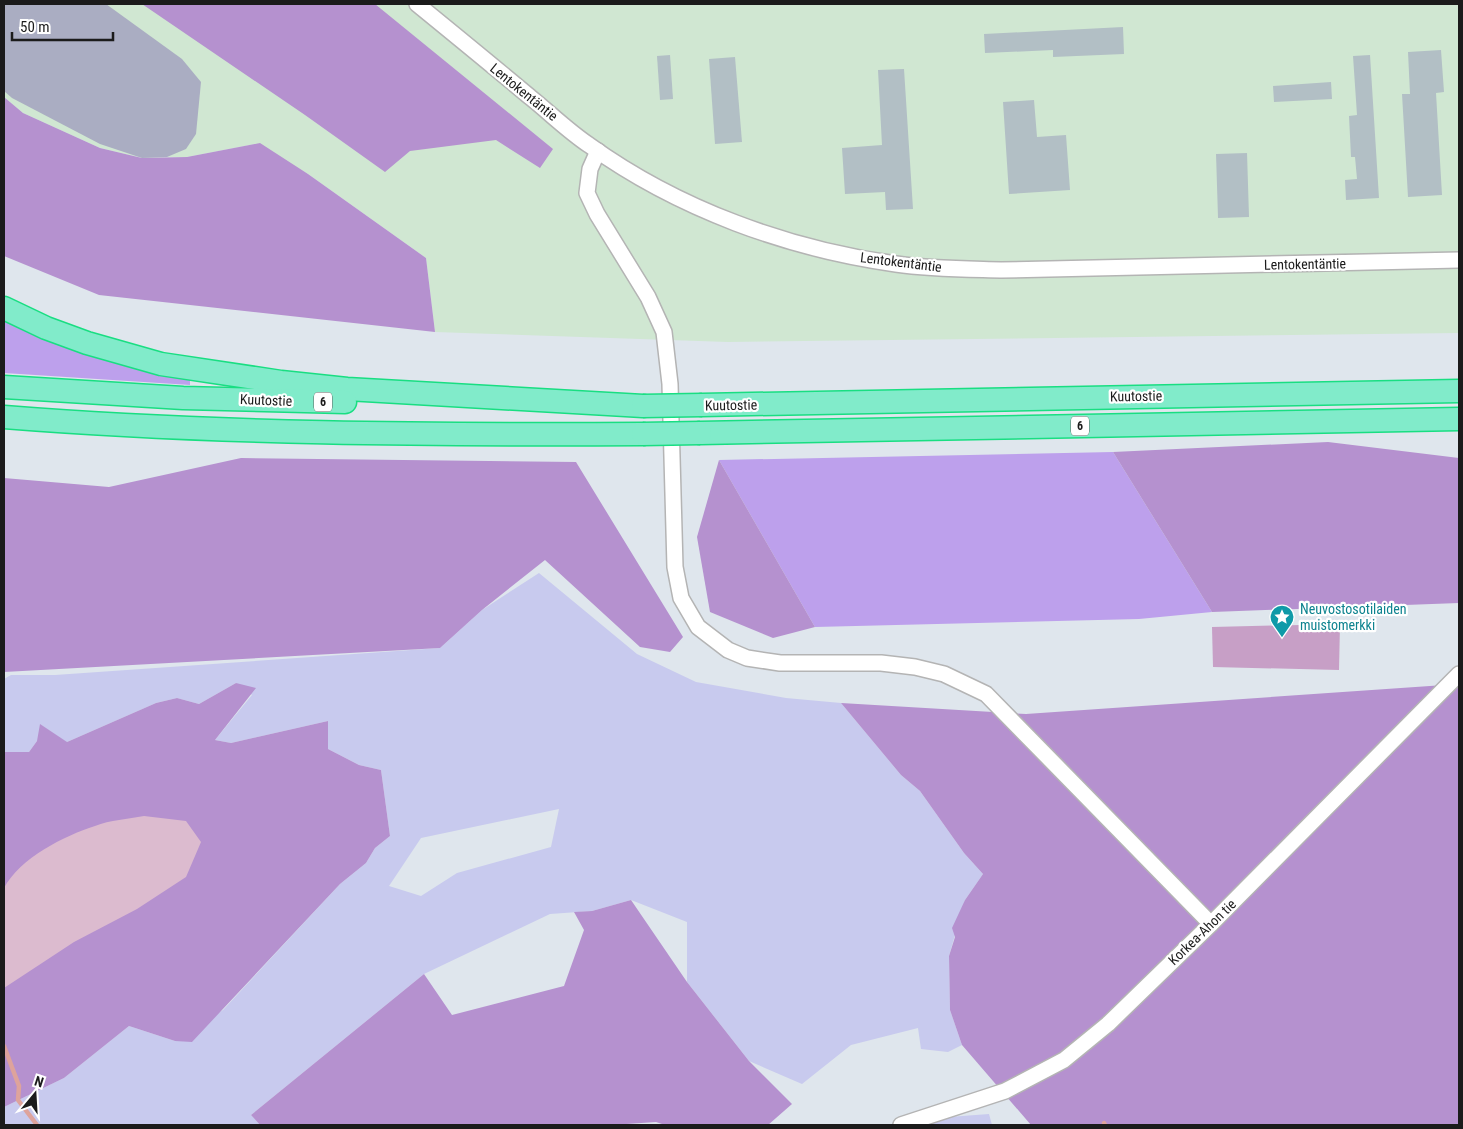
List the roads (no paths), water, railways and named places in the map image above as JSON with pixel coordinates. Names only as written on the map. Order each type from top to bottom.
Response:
[{"type":"highway","points":[[4,308],[46,328],[87,343],[161,364],[282,382],[347,389],[643,406]]},
{"type":"highway","name":"Kuutostie","points":[[4,387],[212,399],[643,406],[1459,391]]},
{"type":"highway","name":"Kuutostie","points":[[8,417],[196,427],[468,435],[643,434],[1459,419]]},
{"type":"street","name":"Lentokentäntie","points":[[417,4],[598,151],[663,190],[750,228],[801,244],[897,264],[1001,270],[1459,260]]},
{"type":"street","points":[[598,151],[590,169],[587,193],[597,214],[648,297],[664,332],[670,384],[674,567],[681,598],[698,627],[728,650],[747,658],[780,663],[881,663],[915,667],[944,674],[986,694],[1211,924]]},
{"type":"street","points":[[800,403],[800,431]]},
{"type":"street","name":"Korkea-Ahon tie","points":[[901,1125],[1005,1091],[1064,1060],[1108,1024],[1211,924],[1459,674]]},
{"type":"waterway","points":[[4,1046],[19,1086],[18,1100],[37,1125]]},
{"type":"place","name":"Neuvostosotilaiden muistomerkki","points":[[1282,638]]}]
